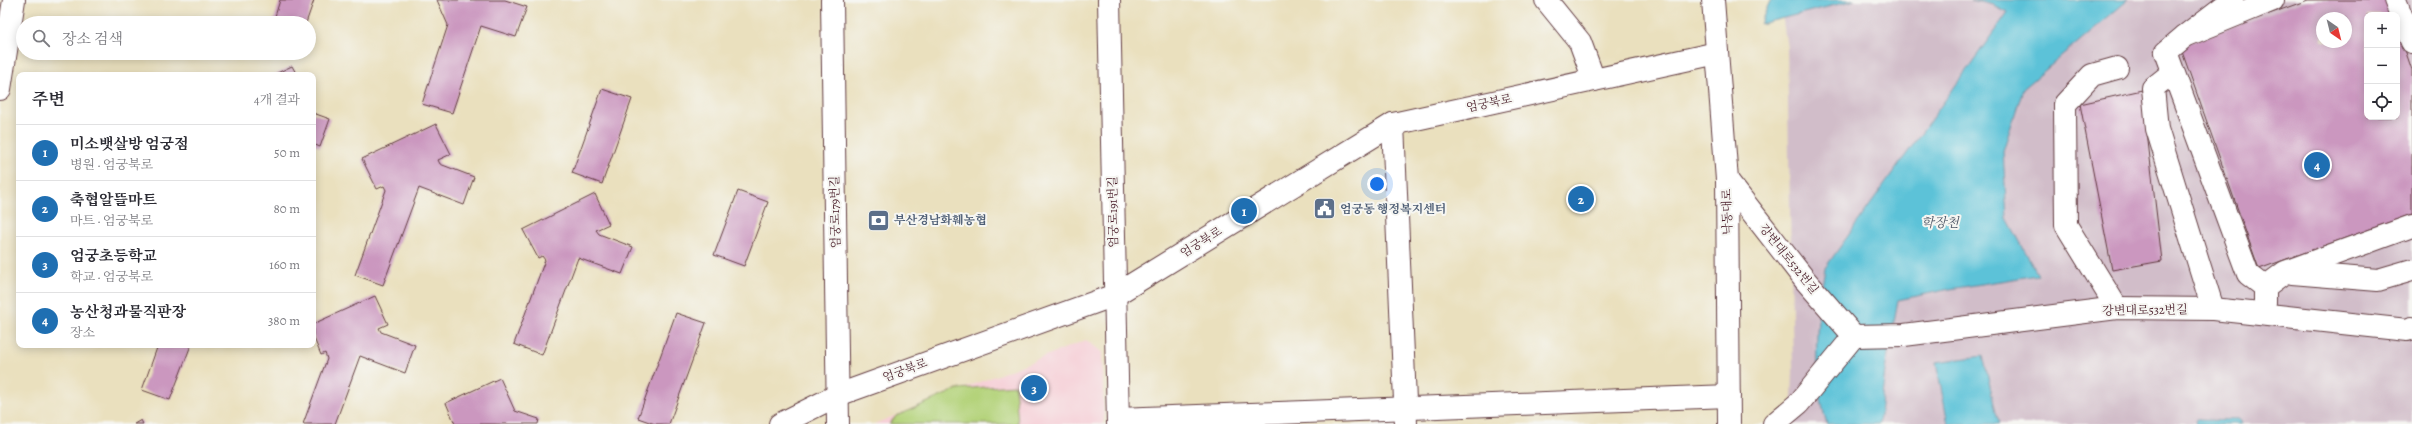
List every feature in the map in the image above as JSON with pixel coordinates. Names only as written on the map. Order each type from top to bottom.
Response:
[{"type":"street","points":[[0,89],[14,0]]},
{"type":"street","name":"엄궁로179번길","points":[[832,0],[838,424]]},
{"type":"street","name":"엄궁로191번길","points":[[1109,0],[1118,421]]},
{"type":"street","points":[[1546,0],[1580,42],[1594,80]]},
{"type":"street","name":"낙동대로","points":[[1713,0],[1727,180],[1729,424]]},
{"type":"street","points":[[2232,0],[2166,52],[2248,274],[2265,287]]},
{"type":"street","points":[[2185,36],[2273,0]]},
{"type":"street","points":[[2395,0],[2412,42]]},
{"type":"street","name":"엄궁북로","points":[[780,424],[838,395],[1115,295],[1393,124],[1717,53]]},
{"type":"street","points":[[2117,68],[2092,75],[2065,104],[2066,225],[2117,308]]},
{"type":"street","points":[[2173,72],[2153,88],[2157,129],[2213,309]]},
{"type":"street","points":[[1393,124],[1406,416]]},
{"type":"street","name":"강변대로532번길","points":[[1727,180],[1805,280],[1854,336],[1904,335],[2117,308],[2213,309],[2264,313],[2410,330]]},
{"type":"street","points":[[2265,287],[2285,272],[2412,226]]},
{"type":"street","points":[[2285,272],[2378,280],[2412,270]]},
{"type":"street","points":[[2264,313],[2265,287]]},
{"type":"street","points":[[1774,424],[1799,403],[1854,336]]},
{"type":"street","points":[[1118,421],[1406,416],[1729,396]]},
{"type":"shaded area","points":[[1780,0],[2412,0],[2412,424],[1791,424],[1793,372],[1787,48]]},
{"type":"shaded area","points":[[1086,340],[1102,352],[1104,424],[874,424]]},
{"type":"green space","points":[[1015,385],[1018,424],[889,424],[896,416],[958,389]]},
{"type":"water","points":[[1855,0],[1760,24],[1770,1]]},
{"type":"water","name":"학장천","points":[[1971,0],[2128,0],[2023,89],[2003,151],[2007,218],[2038,275],[1950,289],[1898,300],[1885,370],[1879,424],[1827,424],[1822,405],[1817,366],[1817,326],[1825,268],[2008,12],[1994,5]]},
{"type":"water","points":[[1983,356],[1999,424],[1948,424],[1936,362]]},
{"type":"water","points":[[2196,419],[2240,420],[2242,424],[2195,424]]},
{"type":"building","points":[[280,0],[314,0],[308,16],[275,16]]},
{"type":"building","points":[[437,0],[505,0],[527,7],[516,37],[481,26],[452,113],[422,104],[448,25]]},
{"type":"building","points":[[2308,0],[2388,0],[2392,12],[2364,12],[2364,120],[2400,120],[2400,36],[2412,70],[2412,214],[2259,269],[2180,46]]},
{"type":"building","points":[[292,66],[295,72],[279,72]]},
{"type":"building","points":[[602,89],[632,99],[602,184],[572,173]]},
{"type":"building","points":[[2142,90],[2162,261],[2112,270],[2080,104]]},
{"type":"building","points":[[316,114],[330,119],[320,147],[316,145]]},
{"type":"building","points":[[436,124],[451,154],[438,160],[440,164],[474,177],[464,205],[419,188],[383,285],[355,275],[386,190],[384,186],[377,189],[362,159]]},
{"type":"building","points":[[738,191],[768,202],[744,266],[714,255]]},
{"type":"building","points":[[595,194],[609,224],[596,230],[599,234],[633,247],[622,274],[578,258],[542,355],[514,344],[545,260],[542,256],[538,258],[523,230]]},
{"type":"building","points":[[375,296],[388,324],[379,328],[381,332],[415,345],[405,373],[360,356],[335,424],[303,424],[327,359],[325,353],[321,355],[316,343],[316,323]]},
{"type":"building","points":[[676,313],[706,323],[669,424],[655,424],[638,418]]},
{"type":"building","points":[[157,348],[190,348],[170,400],[142,390]]},
{"type":"building","points":[[500,378],[515,411],[539,419],[538,424],[455,424],[446,403]]},
{"type":"building","points":[[141,420],[143,424],[134,424]]},
{"type":"place","name":"농산청과물직판장","points":[[2317,165]]},
{"type":"place","name":"축협알뜰마트","points":[[1581,199]]},
{"type":"place","name":"엄궁동 행정복지센터","points":[[1325,209]]},
{"type":"place","name":"미소뱃살방 엄궁점","points":[[1244,211]]},
{"type":"place","name":"부산경남화훼농협","points":[[878,220]]},
{"type":"place","name":"엄궁초등학교","points":[[1034,388]]}]
